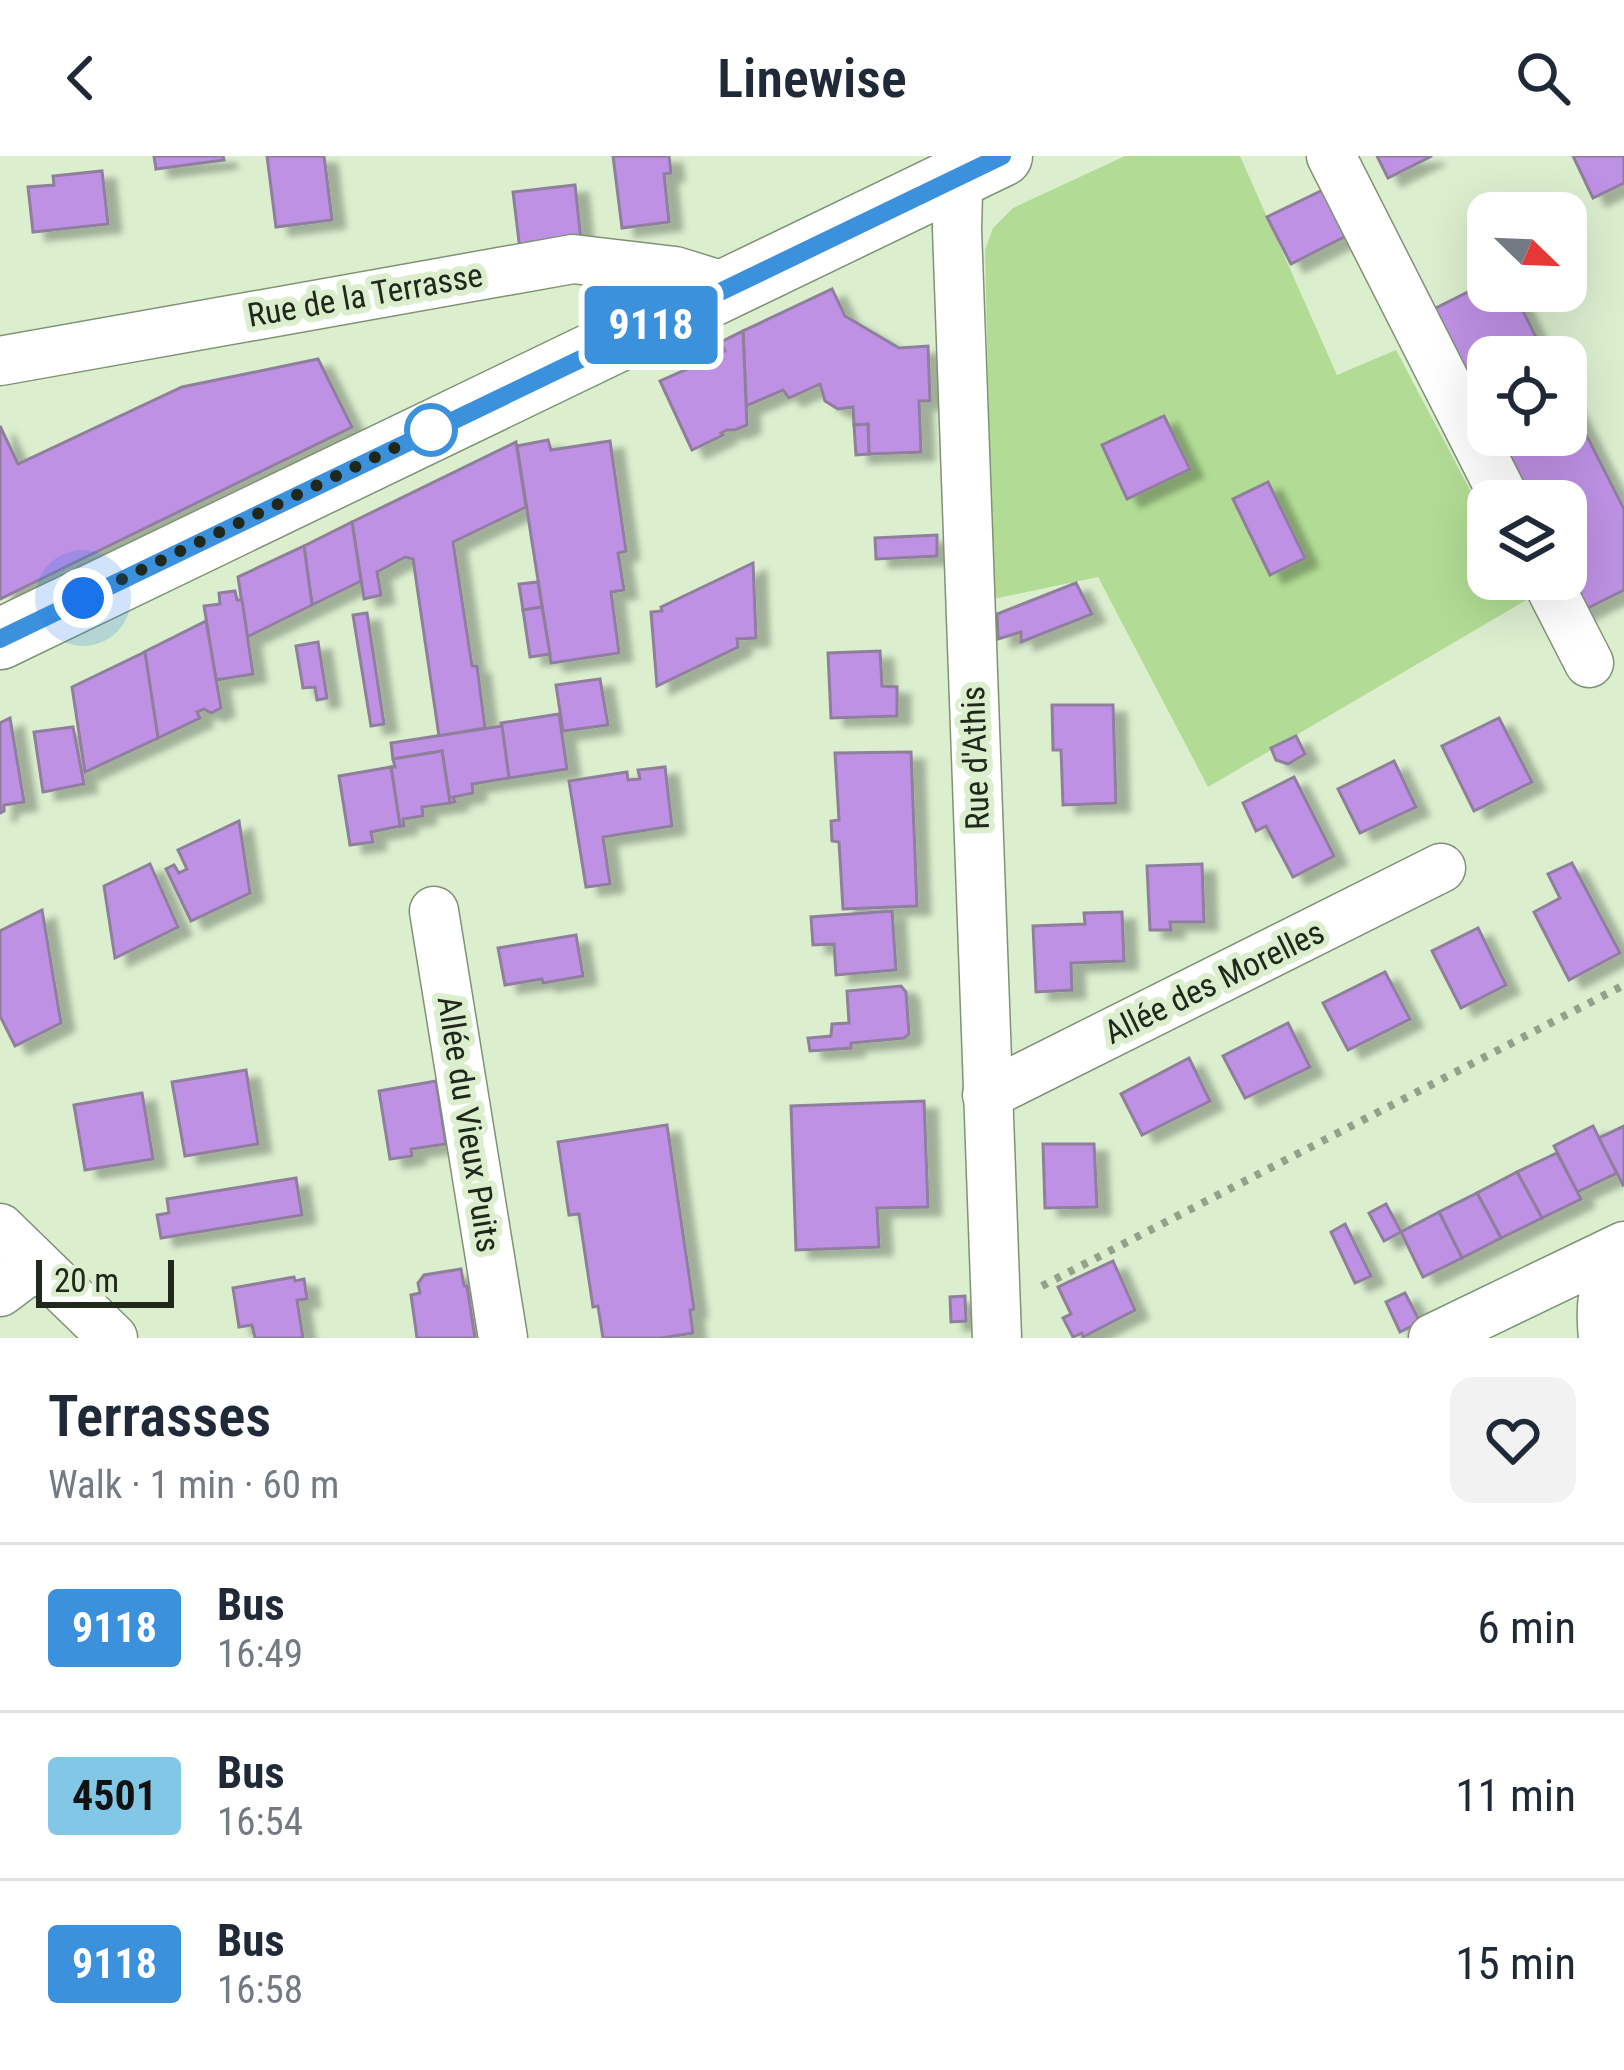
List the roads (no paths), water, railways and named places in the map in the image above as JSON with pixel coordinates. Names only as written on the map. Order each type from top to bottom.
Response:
[{"type":"main road","points":[[0,639],[730,288],[973,163]]},
{"type":"street","points":[[1331,156],[1495,480]]},
{"type":"street","name":"Rue d'Athis","points":[[973,163],[957,229],[997,1320]]},
{"type":"street","name":"Rue de la Terrasse","points":[[0,361],[573,259],[675,271],[730,288]]},
{"type":"street","points":[[1556,600],[1588,663]]},
{"type":"street","name":"Allée des Morelles","points":[[987,1095],[1441,868]]},
{"type":"street","name":"Allée du Vieux Puits","points":[[434,910],[503,1338]]},
{"type":"street","points":[[0,1228],[18,1279],[113,1338]]},
{"type":"street","points":[[1433,1338],[1624,1248]]},
{"type":"street","points":[[1603,1338],[1600,1306],[1606,1280],[1624,1248]]}]
